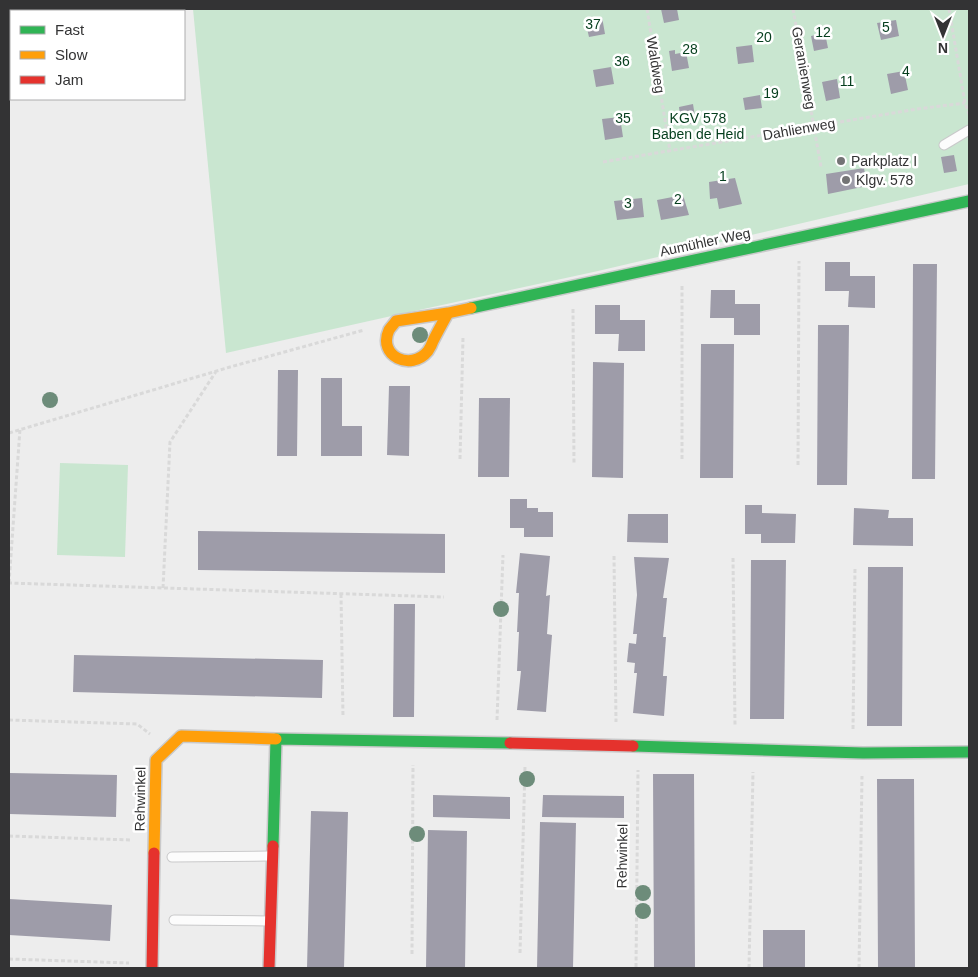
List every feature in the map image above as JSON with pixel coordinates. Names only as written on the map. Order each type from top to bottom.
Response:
[{"type":"street","name":"Aumühler Weg","points":[[448,313],[428,351],[417,360],[410,362],[397,359],[388,350],[386,337],[391,326],[396,321],[464,310],[969,201]]},
{"type":"street","name":"Rehwinkel","points":[[152,966],[156,760],[181,736],[638,745],[754,750],[969,752]]},
{"type":"street","points":[[269,968],[276,739]]},
{"type":"lane","points":[[944,145],[969,130]]},
{"type":"lane","points":[[172,857],[272,856]]},
{"type":"lane","points":[[174,920],[270,921]]},
{"type":"path","name":"Waldweg","points":[[647,9],[670,151]]},
{"type":"path","name":"Geranienweg","points":[[793,9],[821,167]]},
{"type":"path","points":[[949,9],[965,103],[969,114]]},
{"type":"path","name":"Dahlienweg","points":[[603,162],[916,109],[965,103]]},
{"type":"path","points":[[798,238],[798,465]]},
{"type":"path","points":[[682,262],[682,461]]},
{"type":"path","points":[[573,286],[574,465]]},
{"type":"path","points":[[460,459],[464,310]]},
{"type":"path","points":[[9,433],[217,370],[368,329]]},
{"type":"path","points":[[163,588],[170,442],[217,370]]},
{"type":"path","points":[[20,429],[9,584],[444,597]]},
{"type":"path","points":[[497,743],[503,555]]},
{"type":"path","points":[[614,556],[617,745]]},
{"type":"path","points":[[733,558],[735,749]]},
{"type":"path","points":[[855,568],[858,752],[858,968]]},
{"type":"path","points":[[341,594],[344,740]]},
{"type":"path","points":[[9,720],[136,724],[169,748]]},
{"type":"path","points":[[412,954],[413,742]]},
{"type":"path","points":[[520,954],[525,744]]},
{"type":"path","name":"Rehwinkel","points":[[636,967],[638,745]]},
{"type":"path","points":[[750,968],[754,750]]},
{"type":"path","points":[[9,836],[154,840]]},
{"type":"path","points":[[9,959],[152,966]]},
{"type":"green space","points":[[193,9],[969,9],[969,184],[598,271],[226,353]]},
{"type":"green space","points":[[60,463],[128,465],[125,557],[57,555]]},
{"type":"building","points":[[661,9],[677,9],[679,20],[664,23]]},
{"type":"building","points":[[602,17],[605,34],[589,37],[585,20]]},
{"type":"building","points":[[896,20],[899,36],[881,40],[877,23]]},
{"type":"building","points":[[825,33],[828,48],[814,51],[811,36]]},
{"type":"building","points":[[752,45],[754,62],[738,64],[736,47]]},
{"type":"building","points":[[675,50],[675,54],[686,52],[689,68],[672,71],[669,51]]},
{"type":"building","points":[[611,67],[614,84],[596,87],[593,70]]},
{"type":"building","points":[[904,71],[908,90],[891,94],[887,74]]},
{"type":"building","points":[[837,79],[840,98],[826,101],[822,82]]},
{"type":"building","points":[[760,95],[762,108],[745,110],[743,98]]},
{"type":"building","points":[[693,104],[696,123],[681,125],[679,107]]},
{"type":"building","points":[[620,117],[623,137],[605,140],[602,119]]},
{"type":"building","points":[[954,155],[957,171],[944,173],[941,157]]},
{"type":"building","name":"Klgv. 578","points":[[864,168],[867,186],[828,194],[826,174]]},
{"type":"building","points":[[735,178],[742,204],[719,209],[717,198],[710,199],[709,182]]},
{"type":"building","points":[[683,195],[689,215],[661,220],[657,200]]},
{"type":"building","points":[[642,198],[644,217],[617,220],[614,201]]},
{"type":"building","points":[[825,262],[850,262],[850,276],[875,276],[875,308],[848,307],[849,291],[825,291]]},
{"type":"building","points":[[913,264],[937,264],[935,479],[912,479]]},
{"type":"building","points":[[711,290],[735,290],[735,304],[760,304],[760,335],[734,335],[734,318],[710,318]]},
{"type":"building","points":[[595,305],[620,305],[620,320],[645,320],[645,351],[618,351],[619,334],[595,334]]},
{"type":"building","points":[[818,325],[849,325],[847,485],[817,485]]},
{"type":"building","points":[[701,344],[734,344],[733,478],[700,478]]},
{"type":"building","points":[[593,362],[624,363],[623,478],[592,477]]},
{"type":"building","points":[[278,370],[298,370],[297,456],[277,456]]},
{"type":"building","points":[[321,378],[342,378],[342,426],[362,426],[362,456],[321,456]]},
{"type":"building","points":[[389,386],[410,386],[409,456],[387,455]]},
{"type":"building","points":[[479,398],[510,398],[509,477],[478,477]]},
{"type":"building","points":[[510,499],[527,499],[527,508],[538,508],[538,512],[553,512],[553,537],[524,537],[524,528],[510,528]]},
{"type":"building","points":[[745,505],[762,505],[762,513],[796,514],[795,543],[761,543],[761,534],[745,534]]},
{"type":"building","points":[[854,508],[889,510],[888,518],[913,518],[913,546],[853,545]]},
{"type":"building","points":[[628,514],[668,514],[668,543],[627,542]]},
{"type":"building","points":[[198,531],[445,534],[445,573],[198,570]]},
{"type":"building","points":[[520,553],[550,556],[546,596],[550,595],[547,634],[552,635],[546,712],[517,710],[521,671],[517,671],[519,593],[516,593]]},
{"type":"building","points":[[634,557],[669,558],[663,598],[667,598],[663,637],[666,637],[663,676],[667,676],[664,716],[633,713],[637,673],[634,673],[635,663],[627,662],[629,643],[636,644],[637,634],[633,634],[637,595]]},
{"type":"building","points":[[751,560],[786,560],[784,719],[750,719]]},
{"type":"building","points":[[868,567],[903,567],[902,726],[867,726]]},
{"type":"building","points":[[394,604],[415,604],[414,717],[393,717]]},
{"type":"building","points":[[74,655],[323,660],[322,698],[73,692]]},
{"type":"building","points":[[9,773],[117,775],[116,817],[9,814]]},
{"type":"building","points":[[653,774],[694,774],[695,968],[654,968]]},
{"type":"building","points":[[877,779],[914,779],[915,968],[878,968]]},
{"type":"building","points":[[433,795],[510,797],[510,819],[433,817]]},
{"type":"building","points":[[543,795],[624,796],[624,818],[542,817]]},
{"type":"building","points":[[311,811],[348,812],[344,968],[307,968]]},
{"type":"building","points":[[540,822],[576,823],[573,968],[537,968]]},
{"type":"building","points":[[428,830],[467,831],[465,968],[426,968]]},
{"type":"building","points":[[9,899],[112,905],[110,941],[9,935]]},
{"type":"building","points":[[763,930],[805,930],[805,968],[763,968]]},
{"type":"traffic: fast","points":[[471,308],[969,201]]},
{"type":"traffic: fast","points":[[273,846],[276,739],[510,743]]},
{"type":"traffic: fast","points":[[633,746],[863,753],[969,752]]},
{"type":"traffic: slow","points":[[448,313],[429,350],[421,357],[405,360],[392,354],[388,347],[387,339],[389,330],[396,321],[471,308]]},
{"type":"traffic: slow","points":[[154,853],[156,760],[181,736],[276,739]]},
{"type":"traffic: jam","points":[[510,743],[633,746]]},
{"type":"traffic: jam","points":[[269,968],[273,846]]},
{"type":"traffic: jam","points":[[152,968],[154,853]]},
{"type":"place","name":"Parkplatz I","points":[[841,161]]},
{"type":"place","name":"Klgv. 578","points":[[846,180]]},
{"type":"park label","name":"37","points":[[593,24]]},
{"type":"park label","name":"5","points":[[886,27]]},
{"type":"park label","name":"12","points":[[823,32]]},
{"type":"park label","name":"20","points":[[764,37]]},
{"type":"park label","name":"28","points":[[690,49]]},
{"type":"park label","name":"36","points":[[622,61]]},
{"type":"park label","name":"4","points":[[906,71]]},
{"type":"park label","name":"11","points":[[847,81]]},
{"type":"park label","name":"19","points":[[771,93]]},
{"type":"park label","name":"35","points":[[623,118]]},
{"type":"park label","name":"KGV 578 Baben de Heid","points":[[698,126]]},
{"type":"park label","name":"1","points":[[723,176]]},
{"type":"park label","name":"2","points":[[678,199]]},
{"type":"park label","name":"3","points":[[628,203]]}]
